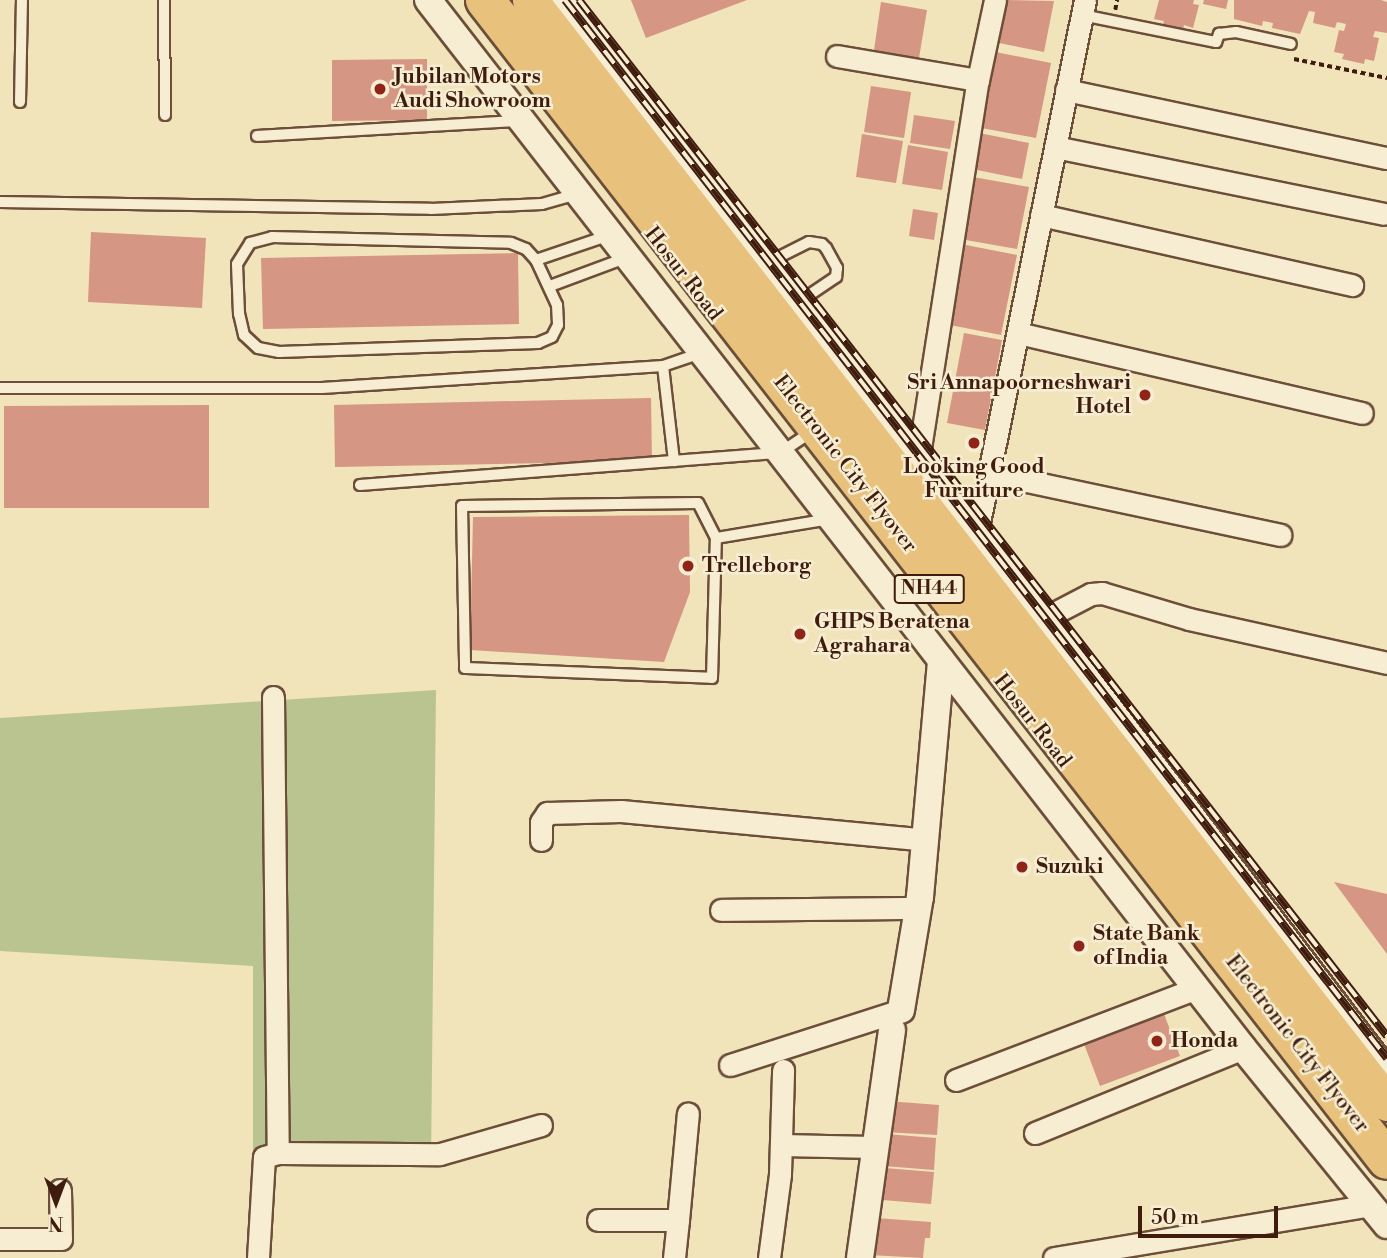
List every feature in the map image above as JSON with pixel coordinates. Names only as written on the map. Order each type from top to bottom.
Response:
[{"type":"highway","name":"Hosur Road","points":[[468,0],[794,443],[1382,1203]]},
{"type":"highway","name":"Electronic City Flyover","points":[[485,0],[1387,1160]]},
{"type":"highway","name":"Electronic City Flyover","points":[[512,0],[1387,1124]]},
{"type":"highway","name":"NH44","points":[[530,0],[973,550],[1387,1103]]},
{"type":"street","name":"Hosur Road","points":[[428,0],[702,352],[794,443],[832,519],[1243,1048],[1382,1203]]},
{"type":"street","points":[[559,0],[918,461],[973,550],[1041,620],[1387,1073]]},
{"type":"street","points":[[918,461],[978,80],[995,0]]},
{"type":"street","points":[[973,550],[1083,8]]},
{"type":"street","points":[[837,56],[978,80]]},
{"type":"street","points":[[1066,90],[1387,158]]},
{"type":"street","points":[[1055,147],[1383,214]]},
{"type":"street","points":[[1041,215],[1352,285]]},
{"type":"street","points":[[1018,333],[1362,413]]},
{"type":"street","points":[[989,473],[1280,535]]},
{"type":"street","points":[[1041,620],[1091,594],[1102,593],[1189,619],[1387,663]]},
{"type":"street","points":[[860,1258],[874,1147],[918,908],[941,660]]},
{"type":"street","points":[[273,697],[278,1153]]},
{"type":"street","points":[[541,841],[541,822],[547,813],[621,811],[926,840]]},
{"type":"street","points":[[721,910],[918,908]]},
{"type":"street","points":[[956,1080],[1197,988]]},
{"type":"street","points":[[730,1065],[897,1020]]},
{"type":"street","points":[[1035,1133],[1243,1048]]},
{"type":"street","points":[[769,1258],[780,1174],[783,1070]]},
{"type":"street","points":[[674,1258],[688,1113]]},
{"type":"street","points":[[258,1258],[264,1157],[278,1153],[440,1154],[541,1125]]},
{"type":"street","points":[[781,1145],[874,1147]]},
{"type":"street","points":[[0,1239],[62,1248],[60,1190]]},
{"type":"street","points":[[1054,1258],[1382,1203]]},
{"type":"street","points":[[598,1220],[678,1220]]},
{"type":"lane","points":[[20,102],[22,0]]},
{"type":"lane","points":[[164,0],[165,115]]},
{"type":"lane","points":[[1083,8],[1216,42],[1219,34],[1236,32],[1291,44]]},
{"type":"lane","points":[[257,136],[522,121]]},
{"type":"lane","points":[[0,202],[431,209],[542,204],[579,194]]},
{"type":"lane","points":[[536,260],[610,234]]},
{"type":"lane","points":[[272,237],[512,243],[526,249],[536,260],[550,286],[557,305],[558,325],[552,337],[538,343],[279,352],[258,348],[244,335],[239,314],[237,264],[250,243],[272,237]]},
{"type":"lane","points":[[765,264],[809,242],[822,244],[826,248],[837,268],[836,277],[796,304]]},
{"type":"lane","points":[[550,286],[628,257]]},
{"type":"lane","points":[[0,388],[322,388],[663,366],[702,352]]},
{"type":"lane","points":[[663,366],[674,461]]},
{"type":"lane","points":[[360,485],[674,461],[794,443]]},
{"type":"lane","points":[[698,503],[716,538],[712,678],[465,668],[461,506],[698,503]]},
{"type":"lane","points":[[716,538],[832,519]]},
{"type":"path","points":[[1282,56],[1387,78]]},
{"type":"green space","points":[[436,690],[431,1162],[253,1160],[253,966],[0,951],[0,718]]},
{"type":"building","points":[[631,0],[747,0],[646,38]]},
{"type":"building","points":[[1007,0],[1054,1],[1044,52],[999,43]]},
{"type":"building","points":[[1159,0],[1194,0],[1193,4],[1199,5],[1193,28],[1184,25],[1183,31],[1162,27],[1164,21],[1154,19]]},
{"type":"building","points":[[1204,0],[1228,0],[1226,9],[1203,4]]},
{"type":"building","points":[[1234,0],[1381,0],[1387,2],[1387,33],[1375,31],[1373,37],[1379,38],[1374,61],[1365,59],[1364,64],[1342,59],[1344,54],[1334,52],[1339,30],[1344,31],[1346,24],[1337,22],[1335,28],[1313,23],[1315,12],[1309,11],[1300,34],[1272,28],[1273,23],[1263,21],[1262,26],[1234,19]]},
{"type":"building","points":[[881,2],[927,10],[918,64],[873,57]]},
{"type":"building","points":[[990,51],[1051,63],[1036,138],[976,127]]},
{"type":"building","points":[[427,59],[427,120],[332,121],[332,60]]},
{"type":"building","points":[[871,86],[911,92],[904,138],[864,132]]},
{"type":"building","points":[[914,115],[955,121],[950,149],[910,143]]},
{"type":"building","points":[[979,133],[1029,143],[1022,179],[972,169]]},
{"type":"building","points":[[862,134],[903,141],[896,183],[856,177]]},
{"type":"building","points":[[908,145],[948,152],[942,190],[902,184]]},
{"type":"building","points":[[973,177],[1029,187],[1017,249],[960,239]]},
{"type":"building","points":[[913,209],[938,213],[934,240],[909,236]]},
{"type":"building","points":[[91,232],[206,238],[202,308],[88,302]]},
{"type":"building","points":[[961,244],[1017,255],[1001,335],[945,324]]},
{"type":"building","points":[[518,253],[519,324],[263,329],[261,258]]},
{"type":"building","points":[[964,333],[1002,340],[985,430],[947,423]]},
{"type":"building","points":[[651,398],[652,461],[335,467],[334,405]]},
{"type":"building","points":[[209,405],[209,508],[4,508],[4,406]]},
{"type":"building","points":[[689,515],[690,592],[664,662],[470,650],[473,517]]},
{"type":"building","points":[[1334,882],[1387,894],[1387,954]]},
{"type":"building","points":[[1161,1006],[1180,1056],[1100,1086],[1081,1036]]},
{"type":"building","points":[[887,1101],[939,1105],[937,1135],[885,1132]]},
{"type":"building","points":[[886,1134],[936,1138],[934,1170],[884,1166]]},
{"type":"building","points":[[885,1168],[934,1172],[931,1204],[883,1200]]},
{"type":"building","points":[[876,1218],[931,1222],[930,1238],[925,1238],[923,1258],[870,1255]]},
{"type":"railway","points":[[565,0],[1387,1058]]},
{"type":"railway","points":[[579,0],[1387,1036]]},
{"type":"place","name":"Jubilan Motors Audi Showroom","points":[[380,89]]},
{"type":"place","name":"Sri Annapoorneshwari Hotel","points":[[1145,395]]},
{"type":"place","name":"Looking Good Furniture","points":[[974,443]]},
{"type":"place","name":"Trelleborg","points":[[688,566]]},
{"type":"place","name":"GHPS Beratena Agrahara","points":[[800,634]]},
{"type":"place","name":"Suzuki","points":[[1022,867]]},
{"type":"place","name":"State Bank of India","points":[[1079,946]]},
{"type":"place","name":"Honda","points":[[1157,1041]]}]
